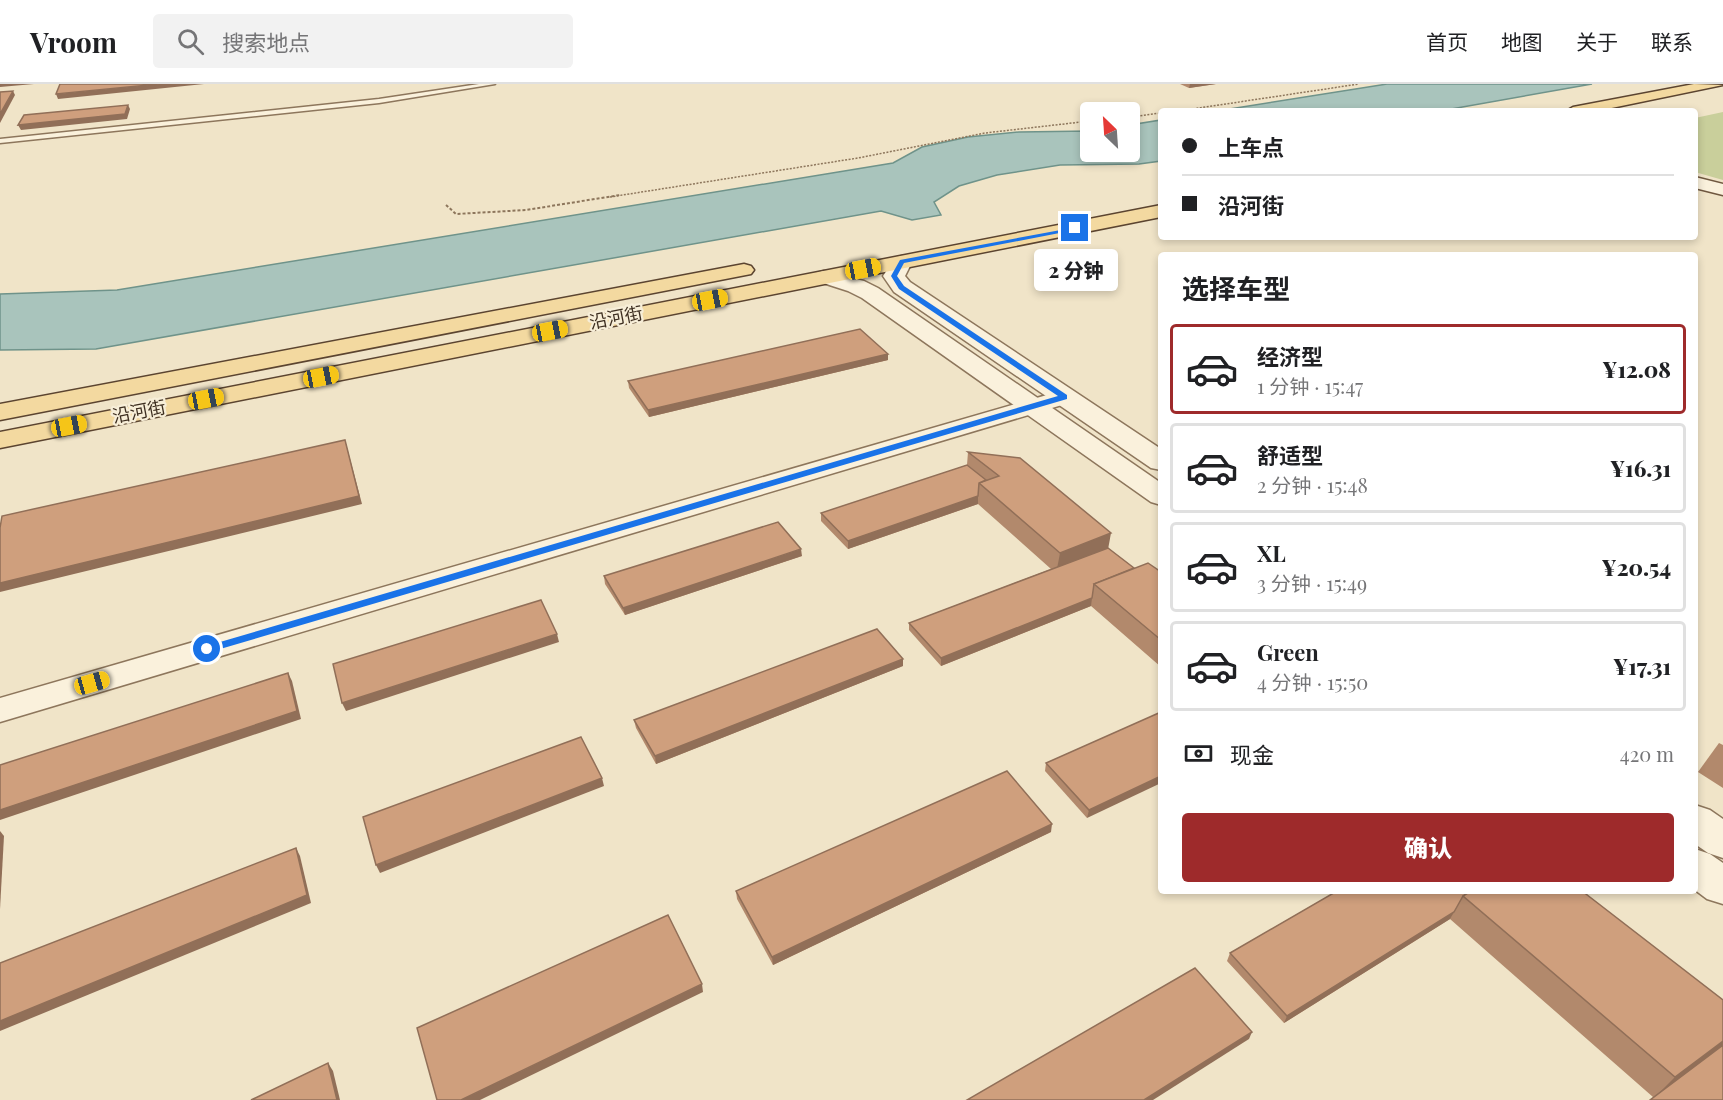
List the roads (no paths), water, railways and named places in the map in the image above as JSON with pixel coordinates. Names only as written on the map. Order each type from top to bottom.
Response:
[{"type":"main road","points":[[1589,108],[1717,84]]},
{"type":"main road","points":[[1114,199],[1158,191]]},
{"type":"main road","name":"沿河街","points":[[0,440],[1158,212]]},
{"type":"main road","name":"沿河街","points":[[0,412],[762,266]]},
{"type":"street","points":[[1698,183],[1723,190]]},
{"type":"street","points":[[1698,197],[1723,204]]},
{"type":"street","points":[[902,262],[894,276],[902,287],[1158,460]]},
{"type":"street","points":[[824,277],[849,283],[870,293],[1158,494]]},
{"type":"street","points":[[0,710],[1064,397]]},
{"type":"street","points":[[1698,824],[1723,841]]},
{"type":"street","points":[[1698,869],[1723,886]]},
{"type":"lane","points":[[0,141],[379,100],[492,84]]},
{"type":"water","points":[[1387,84],[1592,84],[1457,108],[1236,108]]},
{"type":"water","points":[[1158,120],[1158,161],[1139,164],[1060,165],[997,175],[959,186],[934,202],[941,215],[912,220],[881,211],[96,349],[0,350],[0,294],[117,290],[893,163],[922,147],[968,137],[1019,132],[1080,131],[1080,162],[1140,162],[1140,123]]}]
